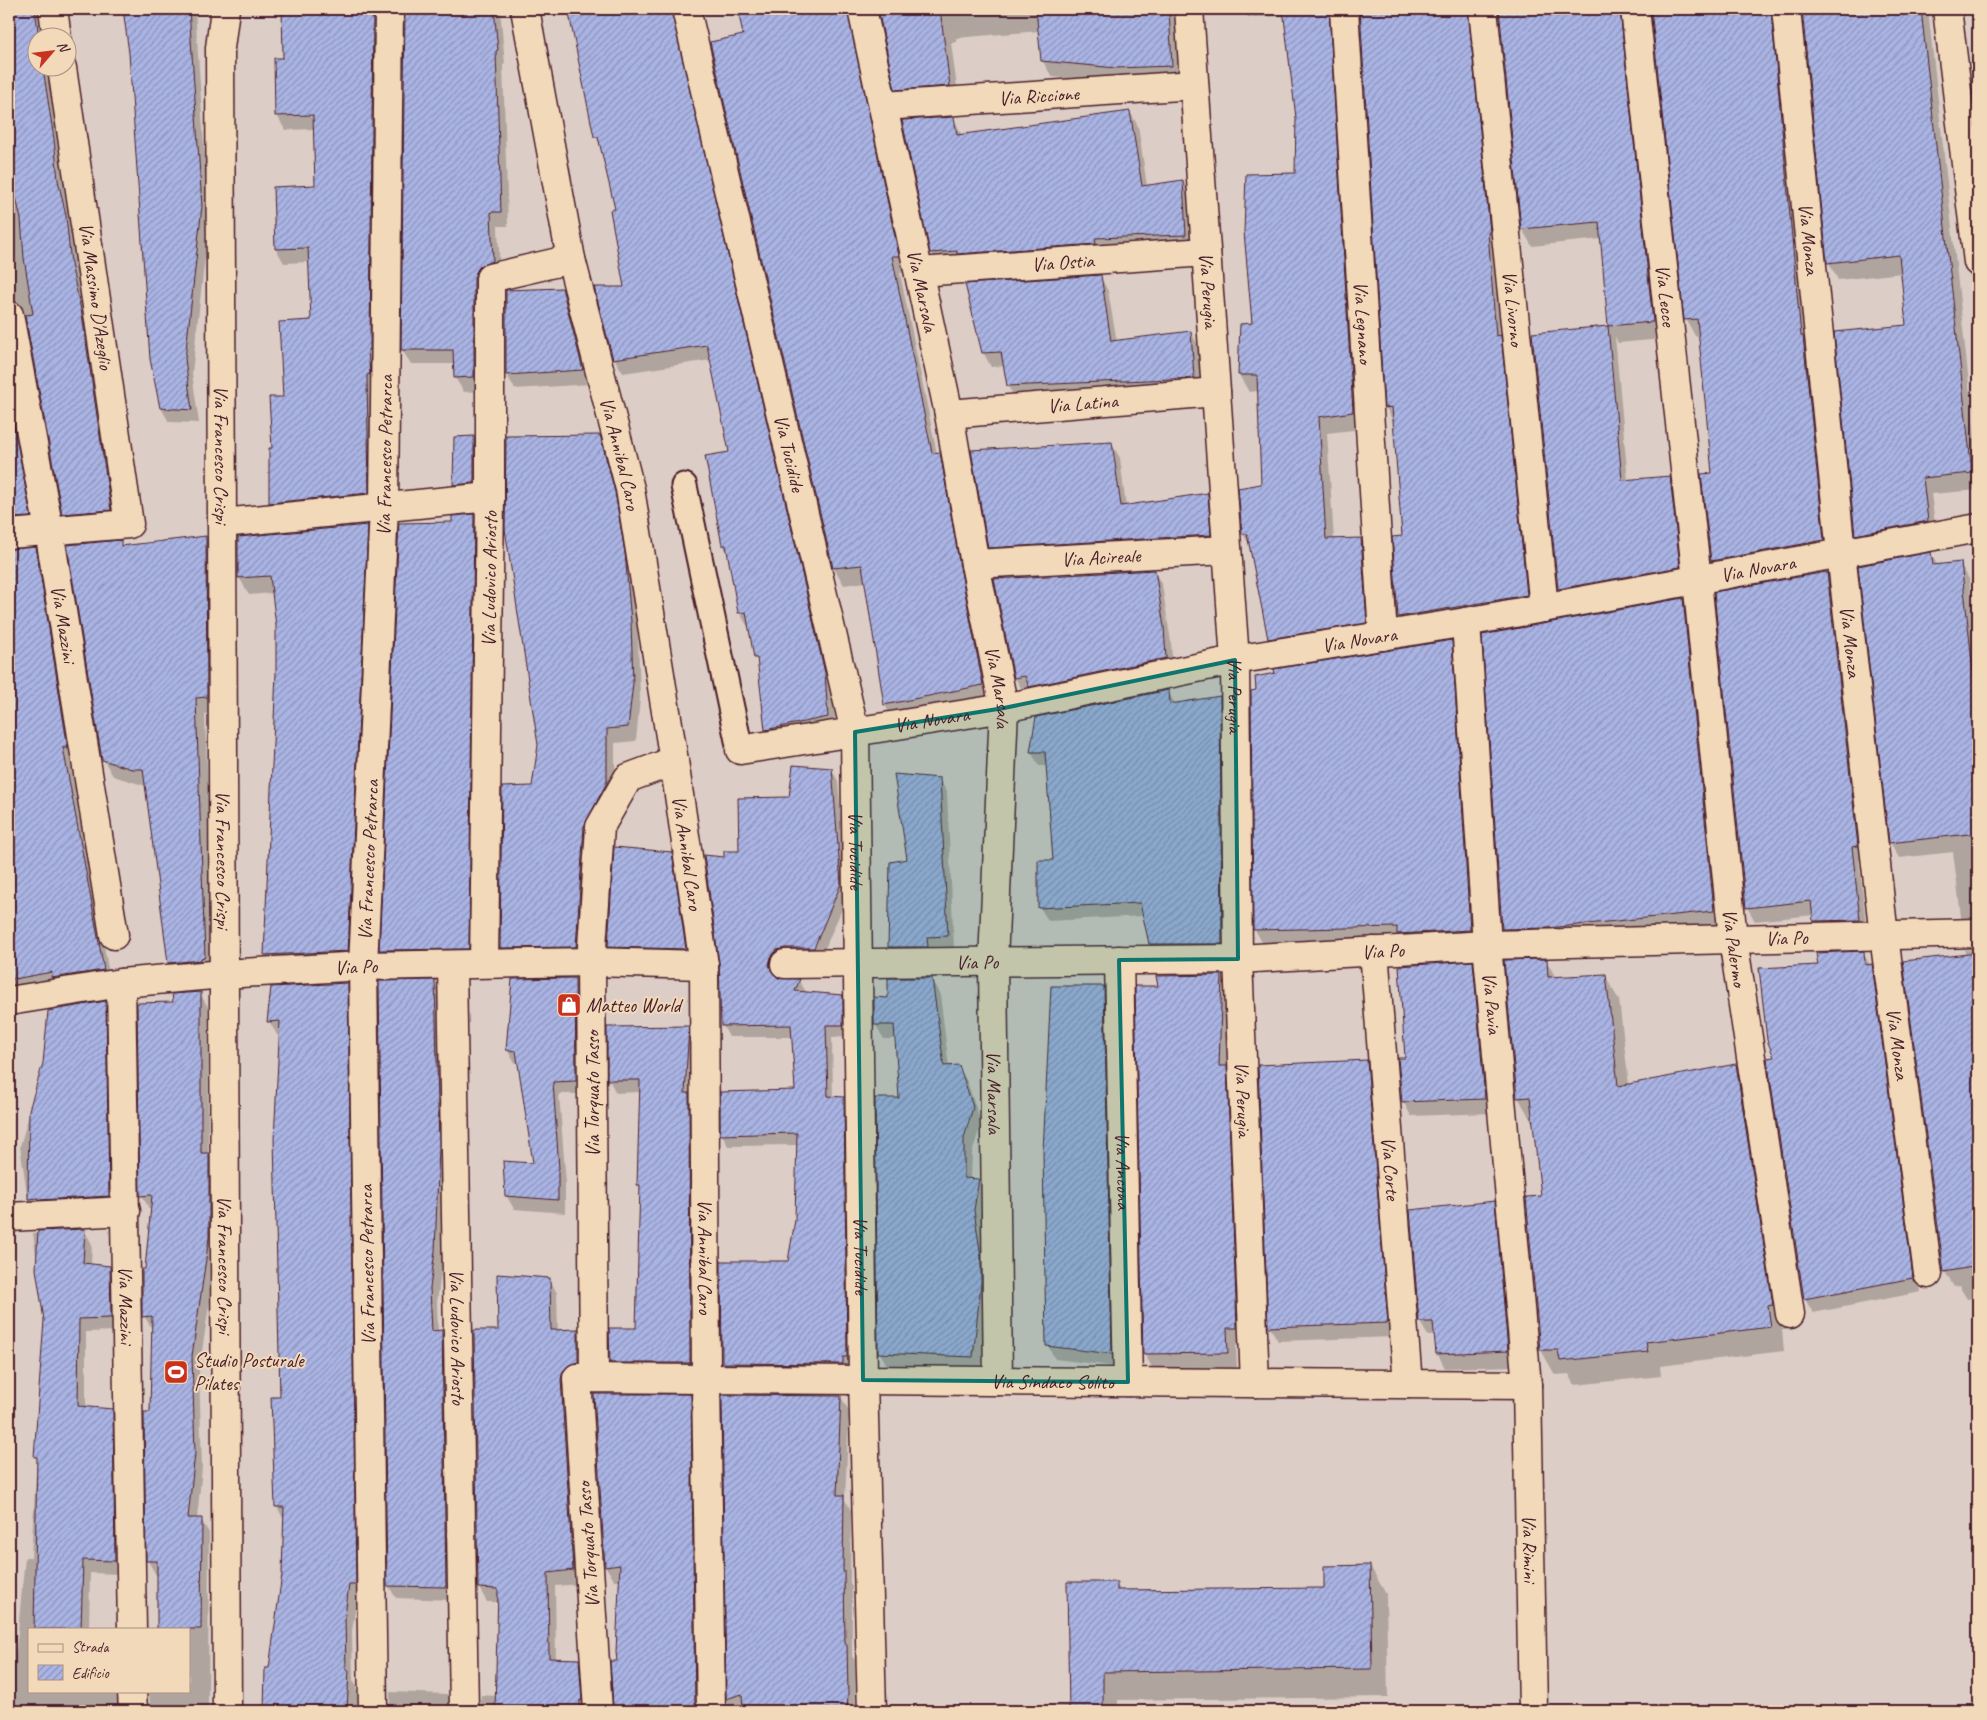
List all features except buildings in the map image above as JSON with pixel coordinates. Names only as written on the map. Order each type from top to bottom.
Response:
[{"type":"street","points":[[53,9],[56,28]]},
{"type":"street","name":"Via Francesco Crispi","points":[[225,9],[220,48],[227,1711]]},
{"type":"street","name":"Via Francesco Petrarca","points":[[373,1711],[363,966],[384,507],[389,9]]},
{"type":"street","name":"Via Annibal Caro","points":[[525,9],[571,259],[630,489],[674,761],[704,965],[706,1379],[711,1711]]},
{"type":"street","name":"Via Tucidide","points":[[686,9],[855,732],[863,1380],[872,1711]]},
{"type":"street","name":"Via Marsala","points":[[862,9],[949,414],[975,564],[1004,708],[993,962],[998,1381]]},
{"type":"street","name":"Via Perugia","points":[[1189,9],[1235,660],[1238,959],[1255,1383]]},
{"type":"street","name":"Via Legnano","points":[[1344,9],[1383,636]]},
{"type":"street","name":"Via Livorno","points":[[1484,9],[1544,608]]},
{"type":"street","name":"Via Lecce","points":[[1635,9],[1697,580]]},
{"type":"street","name":"Via Monza","points":[[1786,9],[1841,553],[1884,936],[1928,1274]]},
{"type":"street","points":[[1947,9],[1973,183],[1978,262]]},
{"type":"street","name":"Via Massimo D'Azeglio","points":[[49,530],[129,524],[63,78]]},
{"type":"street","name":"Via Riccione","points":[[883,106],[1194,85]]},
{"type":"street","name":"Via Ostia","points":[[919,272],[1206,252]]},
{"type":"street","name":"Via Ludovico Ariosto","points":[[484,963],[490,497],[490,278],[571,259]]},
{"type":"street","name":"Via Mazzini","points":[[9,315],[49,530],[114,935]]},
{"type":"street","name":"Via Latina","points":[[949,414],[1216,392]]},
{"type":"street","points":[[222,523],[490,497]]},
{"type":"street","name":"Via Novara","points":[[740,750],[1004,708],[1235,660],[1466,622],[1978,528]]},
{"type":"street","points":[[9,534],[49,530]]},
{"type":"street","name":"Via Acireale","points":[[975,564],[1227,550]]},
{"type":"street","name":"Via Palermo","points":[[1697,580],[1733,939],[1790,1314]]},
{"type":"street","name":"Via Pavia","points":[[1466,622],[1487,945],[1527,1385]]},
{"type":"street","name":"Via Torquato Tasso","points":[[598,1711],[586,1378],[591,962],[600,827],[628,778],[674,761]]},
{"type":"street","name":"Via Po","points":[[785,964],[1238,959],[1487,945],[1978,933]]},
{"type":"street","name":"Via Corte","points":[[1374,951],[1408,1384]]},
{"type":"street","name":"Via Ancona","points":[[1119,960],[1128,1382]]},
{"type":"street","name":"Via Po","points":[[9,1001],[121,983],[224,974],[363,966],[591,962],[704,965]]},
{"type":"street","name":"Via Ludovico Ariosto","points":[[452,965],[464,1711]]},
{"type":"street","name":"Via Mazzini","points":[[121,983],[132,1628]]},
{"type":"street","points":[[9,1217],[126,1211]]},
{"type":"street","name":"Via Sindaco Solito","points":[[586,1378],[1527,1385]]},
{"type":"street","name":"Via Rimini","points":[[1527,1385],[1533,1711]]},
{"type":"street","points":[[132,1692],[133,1711]]},
{"type":"lane","points":[[684,486],[740,750]]},
{"type":"highlighted area","points":[[1235,660],[1238,959],[1119,960],[1128,1382],[863,1380],[855,732],[1004,708]]},
{"type":"place","name":"Matteo World","points":[[569,1005]]},
{"type":"place","name":"Studio Posturale Pilates","points":[[176,1372]]}]
